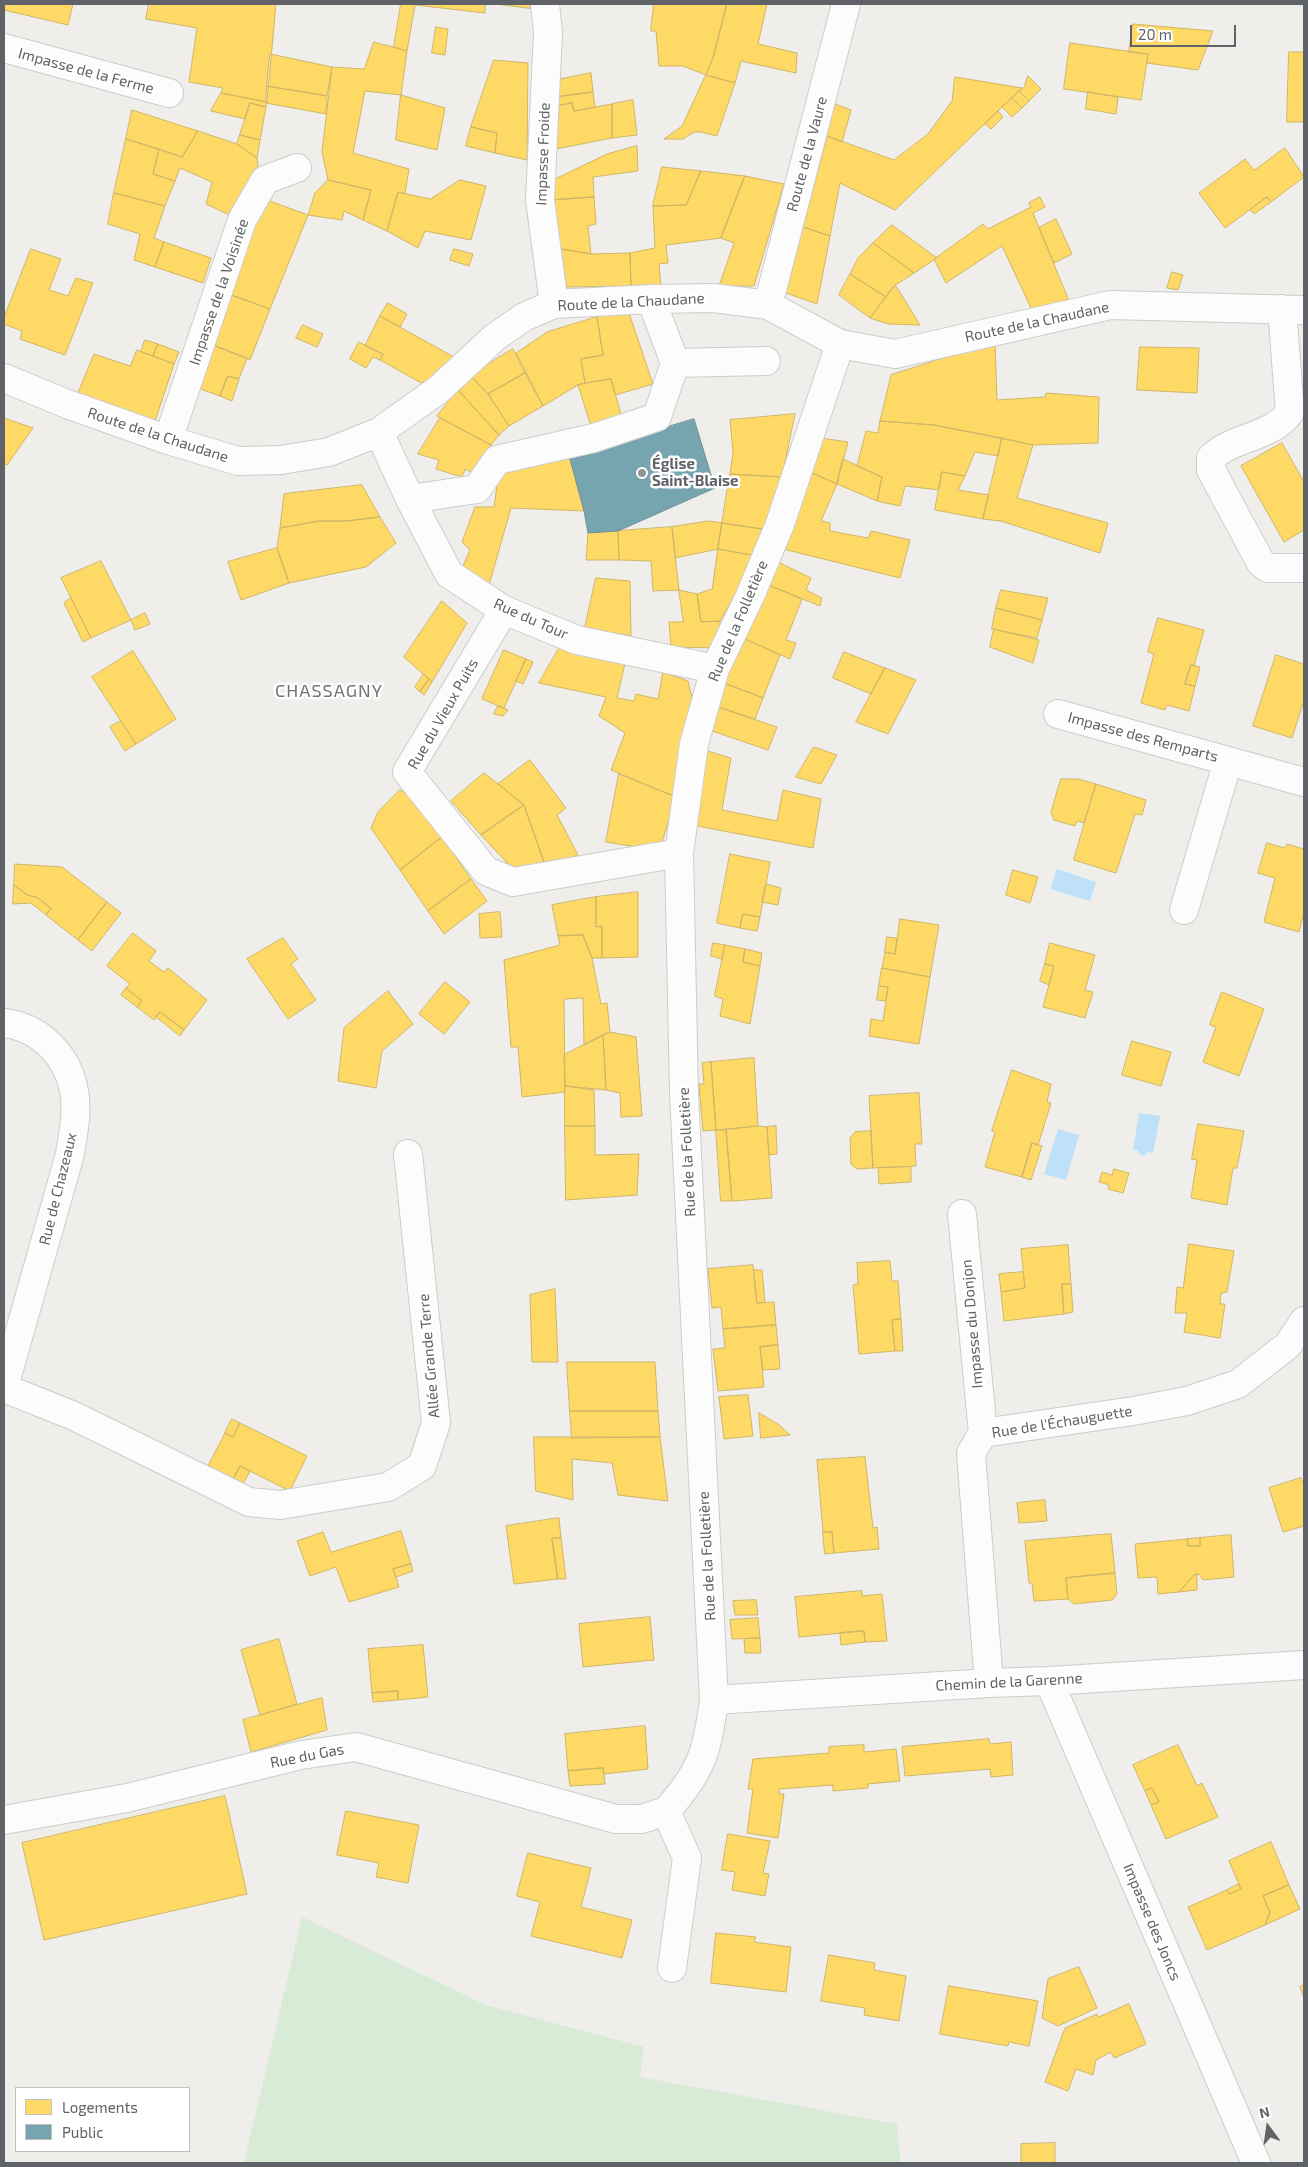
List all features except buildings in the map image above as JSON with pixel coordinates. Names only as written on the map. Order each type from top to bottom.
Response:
[{"type":"street","name":"Impasse Froide","points":[[545,4],[548,33],[540,200],[554,304]]},
{"type":"street","name":"Route de la Vaure","points":[[768,305],[846,4]]},
{"type":"street","name":"Impasse de la Ferme","points":[[4,48],[169,93]]},
{"type":"street","name":"Impasse de la Voisinée","points":[[168,440],[242,220],[265,180],[297,168]]},
{"type":"street","name":"Route de la Chaudane","points":[[4,378],[67,404],[168,440],[238,461],[281,460],[328,452],[379,432],[438,390],[495,337],[524,317],[554,304],[714,298],[768,305],[840,344],[895,354],[1110,305],[1293,310]]},
{"type":"street","points":[[410,499],[477,489],[497,460],[594,438],[657,416],[675,363],[651,299]]},
{"type":"street","points":[[1293,310],[1290,412],[1282,423],[1219,450],[1211,458],[1211,470],[1261,563],[1268,568],[1304,568]]},
{"type":"street","name":"Rue de la Folletière","points":[[666,1811],[685,1789],[702,1762],[710,1730],[714,1700],[684,1094],[679,853],[694,744],[715,669],[750,596],[780,524],[840,344]]},
{"type":"street","points":[[675,363],[766,361]]},
{"type":"street","name":"Rue du Tour","points":[[379,432],[410,499],[449,574],[504,610],[577,640],[715,669]]},
{"type":"street","name":"Rue du Vieux Puits","points":[[504,610],[407,772],[486,871],[513,882],[679,853]]},
{"type":"street","name":"Impasse des Remparts","points":[[1058,714],[1304,782]]},
{"type":"street","name":"Impasse des Remparts","points":[[1184,910],[1228,761]]},
{"type":"street","name":"Rue de Chazeaux","points":[[4,1022],[37,1033],[53,1047],[65,1066],[74,1091],[75,1120],[70,1154],[4,1387]]},
{"type":"street","name":"Allée Grande Terre","points":[[4,1387],[74,1416],[250,1502],[280,1505],[388,1487],[422,1466],[436,1423],[408,1154]]},
{"type":"street","name":"Impasse du Donjon","points":[[962,1214],[983,1434]]},
{"type":"street","name":"Rue de l'Échauguette","points":[[989,1682],[971,1453],[983,1434],[1169,1404],[1238,1384],[1288,1344],[1304,1321]]},
{"type":"street","name":"Chemin de la Garenne","points":[[714,1700],[989,1682],[1049,1682],[1304,1664]]},
{"type":"street","name":"Impasse des Joncs","points":[[1049,1682],[1256,2163]]},
{"type":"street","name":"Rue du Gas","points":[[4,1820],[127,1798],[302,1755],[356,1747],[616,1818],[642,1820],[666,1811]]},
{"type":"street","points":[[666,1811],[687,1858],[672,1968]]},
{"type":"green space","points":[[302,1917],[486,2005],[644,2047],[640,2077],[897,2124],[901,2163],[244,2163]]},
{"type":"water","points":[[1057,869],[1096,882],[1090,901],[1050,889]]},
{"type":"water","points":[[1139,1113],[1160,1116],[1153,1153],[1148,1152],[1144,1156],[1140,1155],[1138,1150],[1133,1150]]},
{"type":"water","points":[[1058,1129],[1079,1135],[1066,1180],[1044,1174]]},
{"type":"place","name":"Église Saint-Blaise","points":[[642,473]]},
{"type":"district","name":"CHASSAGNY","points":[[329,691]]}]
